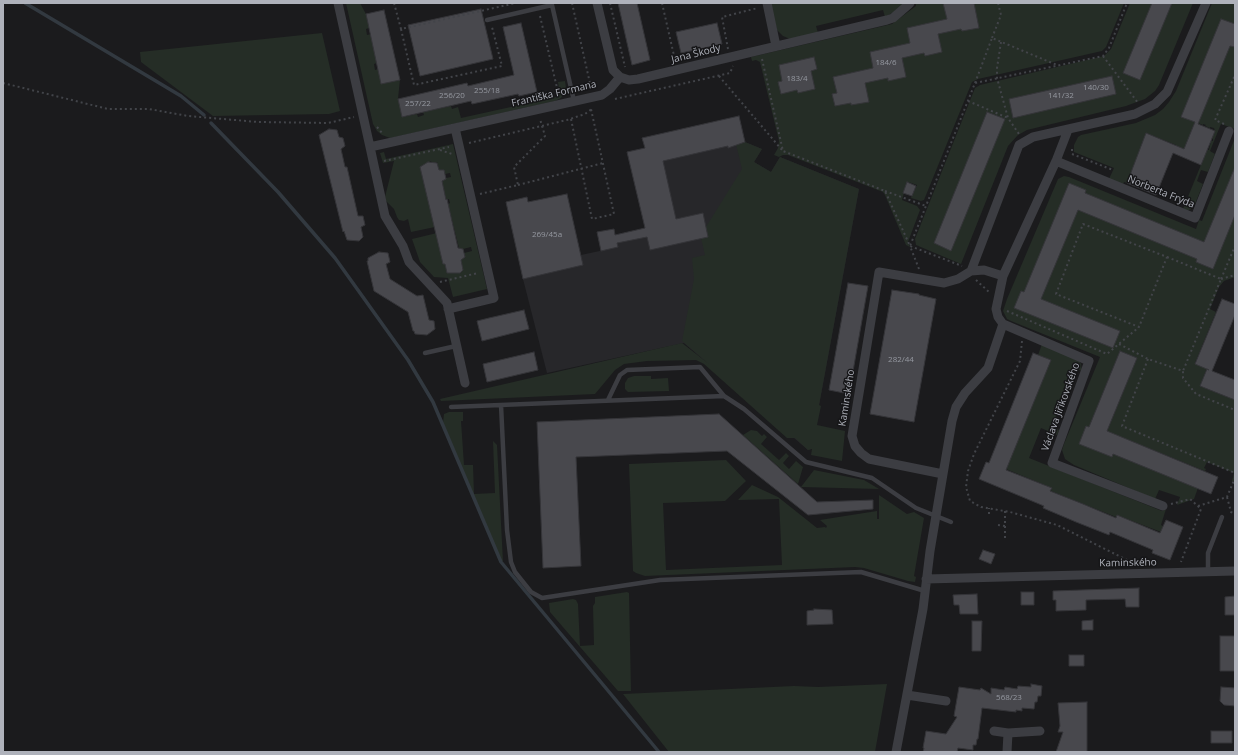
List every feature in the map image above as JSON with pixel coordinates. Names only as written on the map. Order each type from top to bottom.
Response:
[{"type":"street","points":[[338,3],[385,216],[403,246],[408,262],[444,299],[448,309],[465,383]]},
{"type":"street","points":[[597,3],[613,70],[623,74]]},
{"type":"street","points":[[766,3],[776,46]]},
{"type":"street","name":"Jana Škody","points":[[623,74],[629,80],[638,79],[887,20],[893,18],[910,3]]},
{"type":"street","points":[[1003,276],[984,270],[970,272],[1019,145],[1034,137],[1135,114],[1155,104],[1166,92],[1206,3]]},
{"type":"street","name":"Františka Formana","points":[[370,147],[602,95],[610,89],[623,74]]},
{"type":"street","points":[[448,309],[494,298],[455,128]]},
{"type":"street","name":"Norberta Frýda","points":[[1056,160],[1195,218],[1228,129]]},
{"type":"street","points":[[896,752],[920,624],[935,516],[952,421],[956,407],[965,393],[988,368],[1003,324],[998,317],[996,309],[1003,276],[1056,160],[1068,130]]},
{"type":"street","name":"Kaminského","points":[[943,474],[869,459],[855,446],[852,436],[879,272],[944,283],[958,279],[970,272]]},
{"type":"street","name":"Václava Jiřikovského","points":[[1003,324],[1089,361],[1052,463],[1163,506]]},
{"type":"street","name":"Kaminského","points":[[926,579],[1235,571]]},
{"type":"street","points":[[907,695],[946,701]]},
{"type":"street","points":[[994,731],[1008,733],[1040,731]]},
{"type":"street","points":[[1007,752],[1008,733]]},
{"type":"lane","points":[[487,20],[552,5],[574,101]]},
{"type":"lane","points":[[425,353],[456,346]]},
{"type":"lane","points":[[608,400],[620,375],[627,370],[700,367],[724,396],[744,409],[806,462],[872,478],[916,508],[951,522]]},
{"type":"lane","points":[[451,407],[724,396]]},
{"type":"lane","points":[[501,405],[507,530],[511,562],[515,572],[531,592],[542,598],[660,580],[861,572],[925,591]]},
{"type":"lane","points":[[1208,572],[1208,553],[1222,517]]},
{"type":"path","points":[[394,3],[402,29],[414,85],[502,66],[492,27]]},
{"type":"path","points":[[402,29],[516,3]]},
{"type":"path","points":[[380,144],[384,162],[542,126],[586,114],[596,105],[572,3]]},
{"type":"path","points":[[610,3],[623,74]]},
{"type":"path","points":[[662,3],[676,62]]},
{"type":"path","points":[[728,50],[722,17],[760,8],[760,3]]},
{"type":"path","points":[[910,246],[1001,15],[998,3]]},
{"type":"path","points":[[974,84],[1103,56],[1109,48],[1127,3]]},
{"type":"path","points":[[533,18],[540,16],[558,92],[556,98]]},
{"type":"path","points":[[992,38],[1058,65]]},
{"type":"path","points":[[1001,42],[996,68],[997,78],[1008,118],[1020,136]]},
{"type":"path","points":[[1103,56],[1141,105]]},
{"type":"path","points":[[755,59],[762,57],[783,151]]},
{"type":"path","points":[[610,100],[730,73],[735,63]]},
{"type":"path","points":[[718,75],[783,151],[926,206]]},
{"type":"path","points":[[1228,129],[1215,120],[1235,75]]},
{"type":"path","points":[[3,83],[108,109],[149,109],[188,116],[258,122],[328,123],[363,115]]},
{"type":"path","points":[[968,101],[1008,118]]},
{"type":"path","points":[[518,185],[514,167],[544,136],[538,109]]},
{"type":"path","points":[[571,119],[592,219],[614,214],[591,109]]},
{"type":"path","points":[[374,123],[379,131],[384,135]]},
{"type":"path","points":[[440,150],[454,155]]},
{"type":"path","points":[[477,194],[604,163]]},
{"type":"path","points":[[885,191],[910,246],[919,270]]},
{"type":"path","points":[[1139,327],[1056,294],[1083,224],[1221,279],[1235,275]]},
{"type":"path","points":[[910,246],[962,265],[989,292],[999,297]]},
{"type":"path","points":[[1235,246],[1183,371],[1183,378],[1196,394],[1235,410]]},
{"type":"path","points":[[1004,310],[1107,354],[1139,327],[1167,258]]},
{"type":"path","points":[[957,270],[962,265]]},
{"type":"path","points":[[436,284],[482,273]]},
{"type":"path","points":[[1023,332],[1020,360],[974,454],[968,471],[966,486],[970,501],[981,507],[1005,511],[1056,525],[1154,574]]},
{"type":"path","points":[[1119,344],[1148,359],[1183,371]]},
{"type":"path","points":[[1148,359],[1122,426],[1235,473]]},
{"type":"path","points":[[1235,478],[1227,497],[1230,512],[1235,514]]},
{"type":"path","points":[[1198,506],[1227,497]]},
{"type":"path","points":[[1163,506],[1190,499],[1201,509],[1177,573]]},
{"type":"path","points":[[989,508],[989,514]]},
{"type":"path","points":[[1005,511],[1005,538]]},
{"type":"path","points":[[998,524],[1005,526]]},
{"type":"shaded area","points":[[346,3],[360,3],[366,14],[369,28],[366,29],[367,35],[371,34],[377,63],[374,64],[375,70],[378,69],[400,79],[398,99],[403,117],[417,114],[418,117],[424,115],[423,112],[451,106],[452,109],[458,107],[461,118],[556,97],[559,89],[558,82],[565,81],[566,88],[561,98],[555,101],[390,138],[382,135],[377,131],[373,124]]},
{"type":"shaded area","points":[[770,3],[905,3],[899,9],[885,17],[883,10],[816,26],[818,33],[790,39],[783,36],[777,30]]},
{"type":"shaded area","points":[[916,3],[1124,3],[1106,47],[1102,51],[978,79],[972,82],[924,200],[921,201],[911,198],[917,185],[908,182],[902,200],[917,206],[920,210],[908,242],[910,247],[906,245],[883,192],[788,155],[779,157],[774,155],[778,148],[779,141],[760,62],[756,60],[752,61],[751,57],[892,24],[916,6]]},
{"type":"shaded area","points":[[1130,3],[1193,3],[1159,85],[1155,91],[1145,99],[1126,106],[1027,130],[1018,135],[1008,146],[961,264],[916,245],[915,239],[975,88],[980,85],[1104,56],[1111,49]]},
{"type":"shaded area","points":[[1212,3],[1235,3],[1235,129],[1221,124],[1210,151],[1215,154],[1208,172],[1201,170],[1197,181],[1203,184],[1195,204],[1187,211],[1183,209],[1207,150],[1209,150],[1211,141],[1213,141],[1212,138],[1215,131],[1214,128],[1210,128],[1205,126],[1206,125],[1195,122],[1182,155],[1174,152],[1176,145],[1146,133],[1127,183],[1124,182],[1123,185],[1109,179],[1114,168],[1074,152],[1074,145],[1078,137],[1081,135],[1136,123],[1155,115],[1163,109],[1176,91]]},
{"type":"shaded area","points":[[322,33],[340,111],[329,114],[213,116],[141,62],[140,52]]},
{"type":"shaded area","points":[[1235,138],[1235,277],[1224,281],[1219,287],[1210,309],[1216,312],[1195,363],[1207,368],[1200,386],[1235,400],[1235,481],[1232,481],[1234,473],[1207,462],[1204,468],[1206,469],[1205,471],[1121,437],[1106,434],[1137,358],[1120,351],[1089,427],[1086,426],[1112,456],[1113,454],[1198,488],[1194,499],[1177,505],[1180,497],[1159,490],[1155,499],[1074,465],[1065,459],[1062,450],[1064,444],[1100,357],[1011,321],[1007,319],[1003,311],[1058,179],[1064,176],[1069,177],[1196,229],[1199,220],[1202,221]]},
{"type":"shaded area","points":[[745,142],[762,149],[754,162],[771,172],[780,157],[859,189],[811,449],[808,450],[684,343],[547,373],[523,279],[583,265],[581,255],[618,247],[617,243],[647,237],[650,250],[708,237],[703,213],[676,219],[663,161]]},
{"type":"shaded area","points":[[745,142],[762,149],[754,162],[771,172],[780,157],[859,189],[819,405],[821,406],[817,425],[845,431],[842,461],[811,455],[812,449],[808,450],[795,438],[787,438],[704,364],[696,360],[647,361],[624,364],[615,370],[595,394],[441,401],[440,399],[682,343],[709,364],[682,341],[694,279],[692,258],[705,255],[701,238],[708,236],[706,227],[742,169],[736,144]]},
{"type":"shaded area","points":[[453,144],[487,289],[453,297],[448,278],[434,277],[420,262],[412,239],[437,233],[447,273],[458,273],[463,269],[461,260],[465,257],[464,253],[472,251],[471,247],[463,249],[459,248],[448,204],[450,203],[449,199],[446,199],[442,181],[451,177],[450,173],[445,174],[444,170],[439,170],[437,162],[432,164],[431,161],[420,167],[435,227],[411,232],[408,219],[404,221],[399,220],[394,209],[386,201],[385,197],[394,161],[383,163],[380,153],[384,152],[386,159]]},
{"type":"shaded area","points":[[1042,344],[1079,361],[1082,371],[1075,368],[1052,426],[1059,430],[1057,435],[1041,428],[1029,458],[1162,511],[1166,509],[1161,525],[1163,526],[1161,532],[1117,515],[1116,517],[1051,491],[1052,488],[1006,469],[1051,360],[1038,355]]},
{"type":"shaded area","points":[[634,376],[651,376],[651,379],[668,378],[669,391],[628,392],[625,389],[625,383],[628,378]]},
{"type":"shaded area","points":[[449,412],[463,412],[463,421],[461,421],[464,465],[473,465],[474,494],[495,493],[493,441],[497,445],[503,562],[443,423],[444,414]]},
{"type":"shaded area","points":[[751,430],[757,431],[762,436],[764,434],[767,437],[761,444],[779,460],[786,453],[789,456],[783,463],[789,469],[796,461],[803,467],[798,484],[743,435]]},
{"type":"shaded area","points":[[726,460],[746,481],[725,501],[663,503],[666,570],[782,565],[779,499],[738,500],[752,485],[778,497],[817,528],[826,528],[827,526],[820,520],[877,511],[877,519],[879,519],[879,495],[907,514],[914,512],[924,518],[914,576],[916,577],[915,582],[864,568],[855,567],[645,576],[633,571],[629,464]]},
{"type":"shaded area","points":[[814,470],[864,480],[879,489],[801,487]]},
{"type":"shaded area","points":[[627,592],[629,593],[631,691],[618,691],[550,612],[549,603],[573,599],[576,600],[578,604],[580,646],[594,645],[593,606],[595,603],[595,597]]},
{"type":"shaded area","points":[[887,684],[875,752],[669,752],[623,694],[794,686],[818,687]]},
{"type":"building","points":[[618,3],[637,3],[650,60],[632,65]]},
{"type":"building","points":[[943,3],[974,3],[979,28],[962,31],[961,29],[938,34],[942,52],[925,56],[924,53],[902,58],[906,77],[888,81],[888,78],[865,83],[869,102],[835,106],[832,94],[837,93],[833,77],[873,68],[870,52],[910,43],[907,28],[947,19]]},
{"type":"building","points":[[1152,3],[1172,3],[1140,80],[1123,73]]},
{"type":"building","points":[[481,9],[493,59],[420,76],[408,25]]},
{"type":"building","points":[[384,10],[400,80],[381,84],[366,14]]},
{"type":"building","points":[[1221,19],[1235,24],[1235,47],[1230,46],[1198,124],[1215,131],[1201,165],[1173,153],[1156,195],[1127,183],[1146,133],[1184,149],[1195,122],[1181,117]]},
{"type":"building","points":[[521,23],[537,92],[519,96],[518,94],[472,104],[471,101],[402,117],[398,99],[467,83],[468,86],[514,75],[503,27]]},
{"type":"building","points":[[717,23],[722,44],[681,53],[676,32]]},
{"type":"building","points":[[814,57],[817,69],[811,71],[815,89],[798,93],[797,90],[781,94],[778,82],[782,81],[779,65]]},
{"type":"building","points":[[1112,76],[1116,94],[1013,118],[1009,99]]},
{"type":"building","points":[[987,112],[1005,119],[951,251],[934,243]]},
{"type":"building","points":[[739,116],[745,142],[728,148],[728,146],[663,161],[676,219],[703,213],[708,237],[650,250],[647,237],[617,243],[618,247],[601,251],[597,232],[614,229],[615,235],[645,228],[627,152],[645,148],[642,138]]},
{"type":"building","points":[[329,129],[337,130],[339,137],[343,138],[345,146],[341,149],[345,167],[347,167],[358,216],[363,216],[365,225],[361,227],[363,237],[359,241],[347,240],[344,231],[343,232],[319,135]]},
{"type":"building","points":[[428,162],[437,163],[439,170],[444,170],[446,179],[442,181],[446,200],[447,199],[458,248],[463,249],[465,257],[461,260],[463,270],[460,273],[447,273],[445,264],[443,264],[420,167]]},
{"type":"building","points":[[1235,167],[1235,215],[1213,269],[1196,262],[1197,259],[1078,210],[1041,299],[1120,331],[1113,348],[1014,308],[1021,291],[1024,292],[1069,183],[1086,190],[1085,193],[1204,242]]},
{"type":"building","points":[[907,182],[916,186],[912,196],[903,193]]},
{"type":"building","points":[[567,194],[583,265],[523,279],[506,202],[527,197],[528,202]]},
{"type":"building","points":[[379,252],[388,253],[390,262],[386,264],[390,279],[417,296],[423,295],[429,320],[434,321],[435,329],[427,335],[415,334],[408,312],[374,291],[367,261],[368,258]]},
{"type":"building","points":[[848,283],[868,286],[849,394],[829,390]]},
{"type":"building","points":[[892,290],[919,294],[936,299],[914,422],[870,414]]},
{"type":"building","points":[[1222,299],[1235,304],[1235,315],[1212,371],[1235,380],[1235,400],[1200,386],[1207,369],[1195,364]]},
{"type":"building","points":[[524,310],[529,329],[482,341],[477,321]]},
{"type":"building","points":[[1120,351],[1137,358],[1107,431],[1218,477],[1211,494],[1113,454],[1112,457],[1079,444],[1086,426],[1089,427]]},
{"type":"building","points":[[534,352],[538,370],[487,382],[483,364]]},
{"type":"building","points":[[1033,353],[1051,360],[1006,470],[1052,488],[1050,491],[1116,518],[1117,515],[1160,533],[1166,520],[1183,527],[1170,560],[1152,553],[1153,550],[1110,532],[1109,535],[1076,522],[1043,508],[1044,506],[979,479],[986,462],[989,463]]},
{"type":"building","points":[[719,414],[817,502],[873,500],[873,509],[808,515],[727,451],[576,457],[581,566],[543,568],[537,422]]},
{"type":"building","points":[[983,550],[995,554],[991,564],[979,559]]},
{"type":"building","points":[[1139,588],[1139,607],[1126,607],[1125,599],[1086,600],[1086,610],[1056,611],[1056,600],[1053,600],[1053,591]]},
{"type":"building","points":[[1021,592],[1034,592],[1034,605],[1021,605]]},
{"type":"building","points":[[977,594],[978,614],[960,614],[959,605],[954,605],[953,595]]},
{"type":"building","points":[[1235,596],[1235,615],[1225,615],[1225,597]]},
{"type":"building","points":[[814,609],[832,610],[833,624],[807,625],[807,611]]},
{"type":"building","points":[[1093,620],[1093,630],[1082,630],[1082,621]]},
{"type":"building","points":[[972,621],[982,621],[981,651],[972,651]]},
{"type":"building","points":[[1220,636],[1235,636],[1235,671],[1220,671]]},
{"type":"building","points":[[1069,655],[1084,655],[1084,666],[1069,666]]},
{"type":"building","points":[[1031,684],[1042,686],[1041,696],[1038,696],[1034,709],[1022,708],[1022,711],[1016,710],[1016,712],[982,708],[978,739],[976,745],[973,745],[973,750],[958,748],[957,752],[923,752],[926,731],[946,734],[957,717],[954,716],[959,687],[980,690],[981,688],[991,694],[991,688],[1004,690],[1005,687],[1017,689],[1018,686],[1031,687]]},
{"type":"building","points":[[1221,687],[1235,688],[1235,706],[1224,705],[1220,701]]},
{"type":"building","points":[[1087,702],[1087,752],[1056,752],[1063,732],[1058,732],[1060,726],[1058,703]]},
{"type":"building","points":[[1211,731],[1232,731],[1232,743],[1211,743]]},
{"type":"waterway","points":[[25,3],[181,96],[204,115]]},
{"type":"waterway","points":[[211,123],[278,192],[335,258],[408,360],[433,402],[501,562],[659,752]]}]
